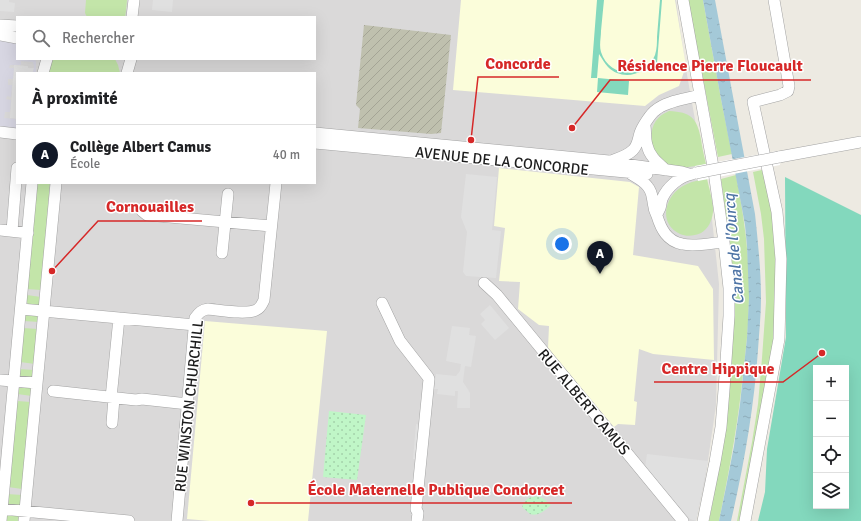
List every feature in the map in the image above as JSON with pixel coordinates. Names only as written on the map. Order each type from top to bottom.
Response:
[{"type":"street","points":[[132,16],[134,0]]},
{"type":"street","points":[[140,16],[142,0]]},
{"type":"street","points":[[683,0],[714,172],[729,288],[729,316],[721,427],[703,521]]},
{"type":"street","points":[[745,521],[779,339],[781,259],[777,212],[753,102],[780,95],[788,90],[789,86],[774,0]]},
{"type":"street","points":[[0,25],[16,26]]},
{"type":"street","points":[[0,35],[16,38]]},
{"type":"street","points":[[42,72],[46,60]]},
{"type":"street","points":[[122,60],[126,72]]},
{"type":"street","points":[[126,72],[131,60]]},
{"type":"street","points":[[609,161],[622,157],[632,151],[638,143],[640,132],[657,108],[700,95]]},
{"type":"street","points":[[645,124],[649,151],[653,158],[666,170]]},
{"type":"street","points":[[0,132],[16,134]]},
{"type":"street","name":"AVENUE DE LA CONCORDE","points":[[316,133],[609,161],[689,175]]},
{"type":"street","points":[[657,215],[660,208],[660,203],[668,189],[689,175],[861,142]]},
{"type":"street","name":"AVENUE DE LA CONCORDE","points":[[316,143],[629,173],[689,175]]},
{"type":"street","points":[[629,173],[642,180],[652,193],[654,208],[659,223],[662,230],[669,238],[681,244],[698,245],[724,242]]},
{"type":"street","points":[[12,231],[16,181]]},
{"type":"street","points":[[1,521],[32,184]]},
{"type":"street","points":[[24,516],[56,184]]},
{"type":"street","name":"RUE WINSTON CHURCHILL","points":[[177,521],[195,318],[203,310],[208,309],[246,313],[257,310],[261,306],[264,300],[276,184]]},
{"type":"street","points":[[222,253],[228,194]]},
{"type":"street","points":[[142,210],[147,215],[271,226]]},
{"type":"street","points":[[0,230],[28,233]]},
{"type":"street","name":"RUE ALBERT CAMUS","points":[[484,283],[496,295],[682,521]]},
{"type":"street","points":[[382,303],[400,341],[429,379],[416,509],[418,513],[417,521]]},
{"type":"street","points":[[21,309],[195,325]]},
{"type":"street","points":[[112,423],[119,318]]},
{"type":"street","points":[[0,380],[37,383]]},
{"type":"street","points":[[53,391],[113,398],[136,400],[142,399],[188,404]]},
{"type":"street","points":[[2,509],[24,516],[129,521]]},
{"type":"shaded area","points":[[0,0],[676,0],[686,69],[711,210],[719,284],[716,405],[705,481],[696,521],[0,521]]},
{"type":"shaded area","points":[[0,0],[9,0],[9,2],[15,3],[14,12],[0,11]]},
{"type":"shaded area","points":[[153,0],[173,0],[172,12],[152,10]]},
{"type":"shaded area","points":[[461,0],[675,0],[686,66],[679,86],[659,95],[645,106],[453,90]]},
{"type":"shaded area","points":[[364,25],[451,35],[441,133],[431,134],[358,128],[360,109],[356,105]]},
{"type":"shaded area","points":[[0,41],[16,42],[16,60],[35,60],[36,72],[33,72],[33,62],[21,61],[21,65],[10,65],[9,68],[14,68],[13,79],[8,79],[8,85],[12,85],[11,97],[7,96],[6,99],[11,100],[10,112],[5,112],[4,118],[16,119],[16,131],[0,127]]},
{"type":"shaded area","points":[[14,65],[34,68],[33,72],[16,72],[16,119],[10,118]]},
{"type":"shaded area","points":[[499,168],[630,182],[639,187],[633,255],[698,266],[713,289],[714,360],[653,354],[639,349],[634,401],[637,402],[635,425],[618,424],[614,427],[548,348],[549,326],[539,325],[518,309],[520,282],[499,281],[505,228],[494,226]]},
{"type":"shaded area","points":[[466,174],[497,177],[492,230],[501,231],[496,278],[466,276],[463,272],[467,232],[461,217]]},
{"type":"shaded area","points":[[490,305],[509,328],[495,340],[481,324],[485,320],[480,314]]},
{"type":"shaded area","points":[[205,321],[327,331],[308,521],[210,521],[187,519]]},
{"type":"shaded area","points":[[452,326],[470,328],[469,335],[476,336],[471,367],[465,366],[463,382],[470,393],[470,408],[457,408],[458,391],[455,391],[455,396],[437,394],[438,389],[434,389],[436,374],[456,376],[460,371],[461,364],[446,361]]},
{"type":"shaded area","points":[[416,424],[422,425],[419,459],[413,459]]},
{"type":"shaded area","points":[[647,454],[708,461],[696,521],[690,519],[645,468]]},
{"type":"green space","points":[[86,0],[127,0],[125,16],[86,16],[85,13]]},
{"type":"green space","points":[[597,0],[604,0],[600,42],[601,52],[605,61],[611,67],[627,73],[636,72],[643,69],[650,63],[655,55],[660,0],[662,0],[657,63],[655,63],[655,60],[645,69],[633,74],[626,75],[620,74],[608,67],[599,54],[597,78],[591,78]]},
{"type":"green space","points":[[688,0],[703,0],[732,154],[718,157]]},
{"type":"green space","points":[[52,60],[116,60],[120,72],[48,72]]},
{"type":"green space","points":[[598,78],[629,81],[628,95],[597,92]]},
{"type":"green space","points":[[669,111],[683,113],[695,121],[706,164],[690,167],[674,167],[659,161],[656,158],[651,137],[653,126],[663,114]]},
{"type":"green space","points":[[766,169],[775,217],[779,282],[774,347],[742,521],[737,521],[758,404],[766,302],[764,239],[753,172]]},
{"type":"green space","points":[[736,175],[744,221],[747,252],[749,283],[748,327],[739,411],[723,503],[719,521],[709,521],[720,463],[730,247],[721,179]]},
{"type":"green space","points":[[785,177],[861,215],[861,521],[758,521],[765,492],[767,449],[786,337]]},
{"type":"green space","points":[[707,179],[713,209],[711,222],[701,233],[688,236],[680,234],[668,223],[666,215],[669,200],[680,188],[687,184]]},
{"type":"green space","points":[[36,184],[50,184],[41,290],[27,289]]},
{"type":"green space","points":[[27,295],[41,297],[41,302],[38,305],[28,304],[26,301]]},
{"type":"green space","points":[[28,314],[36,315],[39,318],[39,322],[24,321],[25,316]]},
{"type":"green space","points":[[23,328],[38,329],[35,364],[20,362]]},
{"type":"green space","points":[[19,369],[34,370],[34,375],[31,378],[22,377],[19,375]]},
{"type":"green space","points":[[20,387],[30,388],[32,396],[17,394]]},
{"type":"green space","points":[[17,401],[31,402],[22,489],[8,487]]},
{"type":"green space","points":[[329,411],[366,415],[357,480],[323,477]]},
{"type":"green space","points":[[7,494],[22,495],[21,504],[18,507],[9,506],[7,504]]},
{"type":"green space","points":[[538,496],[551,505],[536,515],[530,514],[522,507],[528,498]]},
{"type":"green space","points":[[9,513],[17,514],[20,521],[4,521],[5,516]]},
{"type":"water","points":[[703,0],[715,0],[755,214],[760,278],[761,299],[754,393],[744,458],[731,521],[719,521],[734,446],[747,338],[749,298],[747,246],[745,225]]},
{"type":"pier","points":[[777,151],[780,165],[698,181],[695,166]]},
{"type":"place","name":"Résidence Pierre Floucault","points":[[572,128]]},
{"type":"place","name":"Concorde","points":[[471,140]]},
{"type":"place","name":"Cornouailles","points":[[52,271]]},
{"type":"place","name":"Collège Albert Camus","points":[[600,274]]},
{"type":"place","name":"Centre Hippique","points":[[822,353]]},
{"type":"place","name":"École Maternelle Publique Condorcet","points":[[251,503]]},
{"type":"water label","name":"Canal de l'Ourcq","points":[[734,249]]}]
